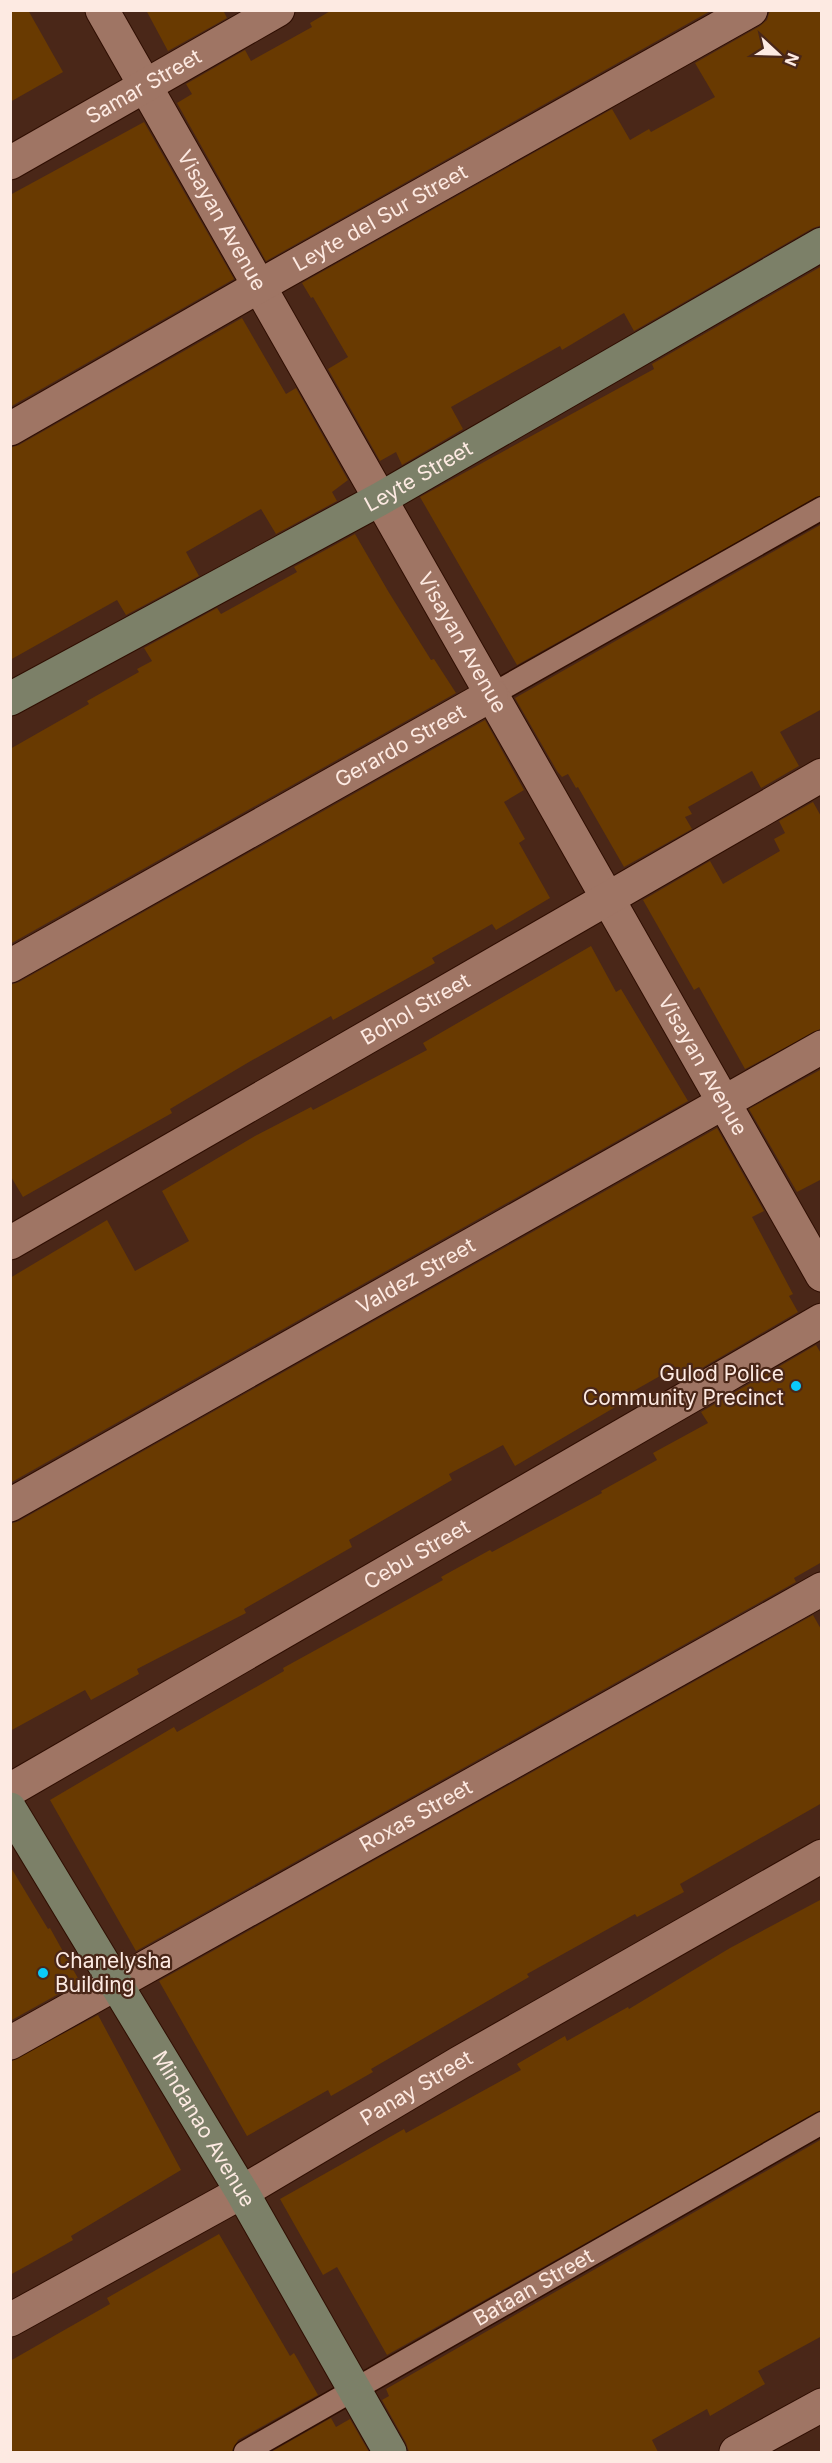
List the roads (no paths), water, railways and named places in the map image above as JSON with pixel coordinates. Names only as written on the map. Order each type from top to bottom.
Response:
[{"type":"street","name":"Visayan Avenue","points":[[102,10],[822,1275]]},
{"type":"street","name":"Samar Street","points":[[10,163],[278,10]]},
{"type":"street","name":"Leyte del Sur Street","points":[[10,429],[751,10]]},
{"type":"street","name":"Leyte Street","points":[[10,699],[380,499],[822,244]]},
{"type":"street","name":"Gerardo Street","points":[[10,966],[491,695]]},
{"type":"street","name":"Bohol Street","points":[[10,1243],[822,776]]},
{"type":"street","name":"Valdez Street","points":[[10,1505],[822,1047]]},
{"type":"street","name":"Cebu Street","points":[[10,1790],[822,1320]]},
{"type":"street","name":"Roxas Street","points":[[10,2043],[822,1589]]},
{"type":"street","name":"Mindanao Avenue","points":[[10,1809],[242,2192],[390,2452]]},
{"type":"street","name":"Panay Street","points":[[10,2320],[242,2192],[459,2063],[822,1856]]},
{"type":"street","points":[[736,2452],[822,2405]]},
{"type":"lane","name":"Gerardo Street","points":[[491,695],[822,508]]},
{"type":"lane","name":"Bataan Street","points":[[245,2452],[354,2392],[822,2123]]},
{"type":"place","name":"Gulod Police Community Precinct","points":[[796,1386]]},
{"type":"place","name":"Chanelysha Building","points":[[43,1973]]}]
